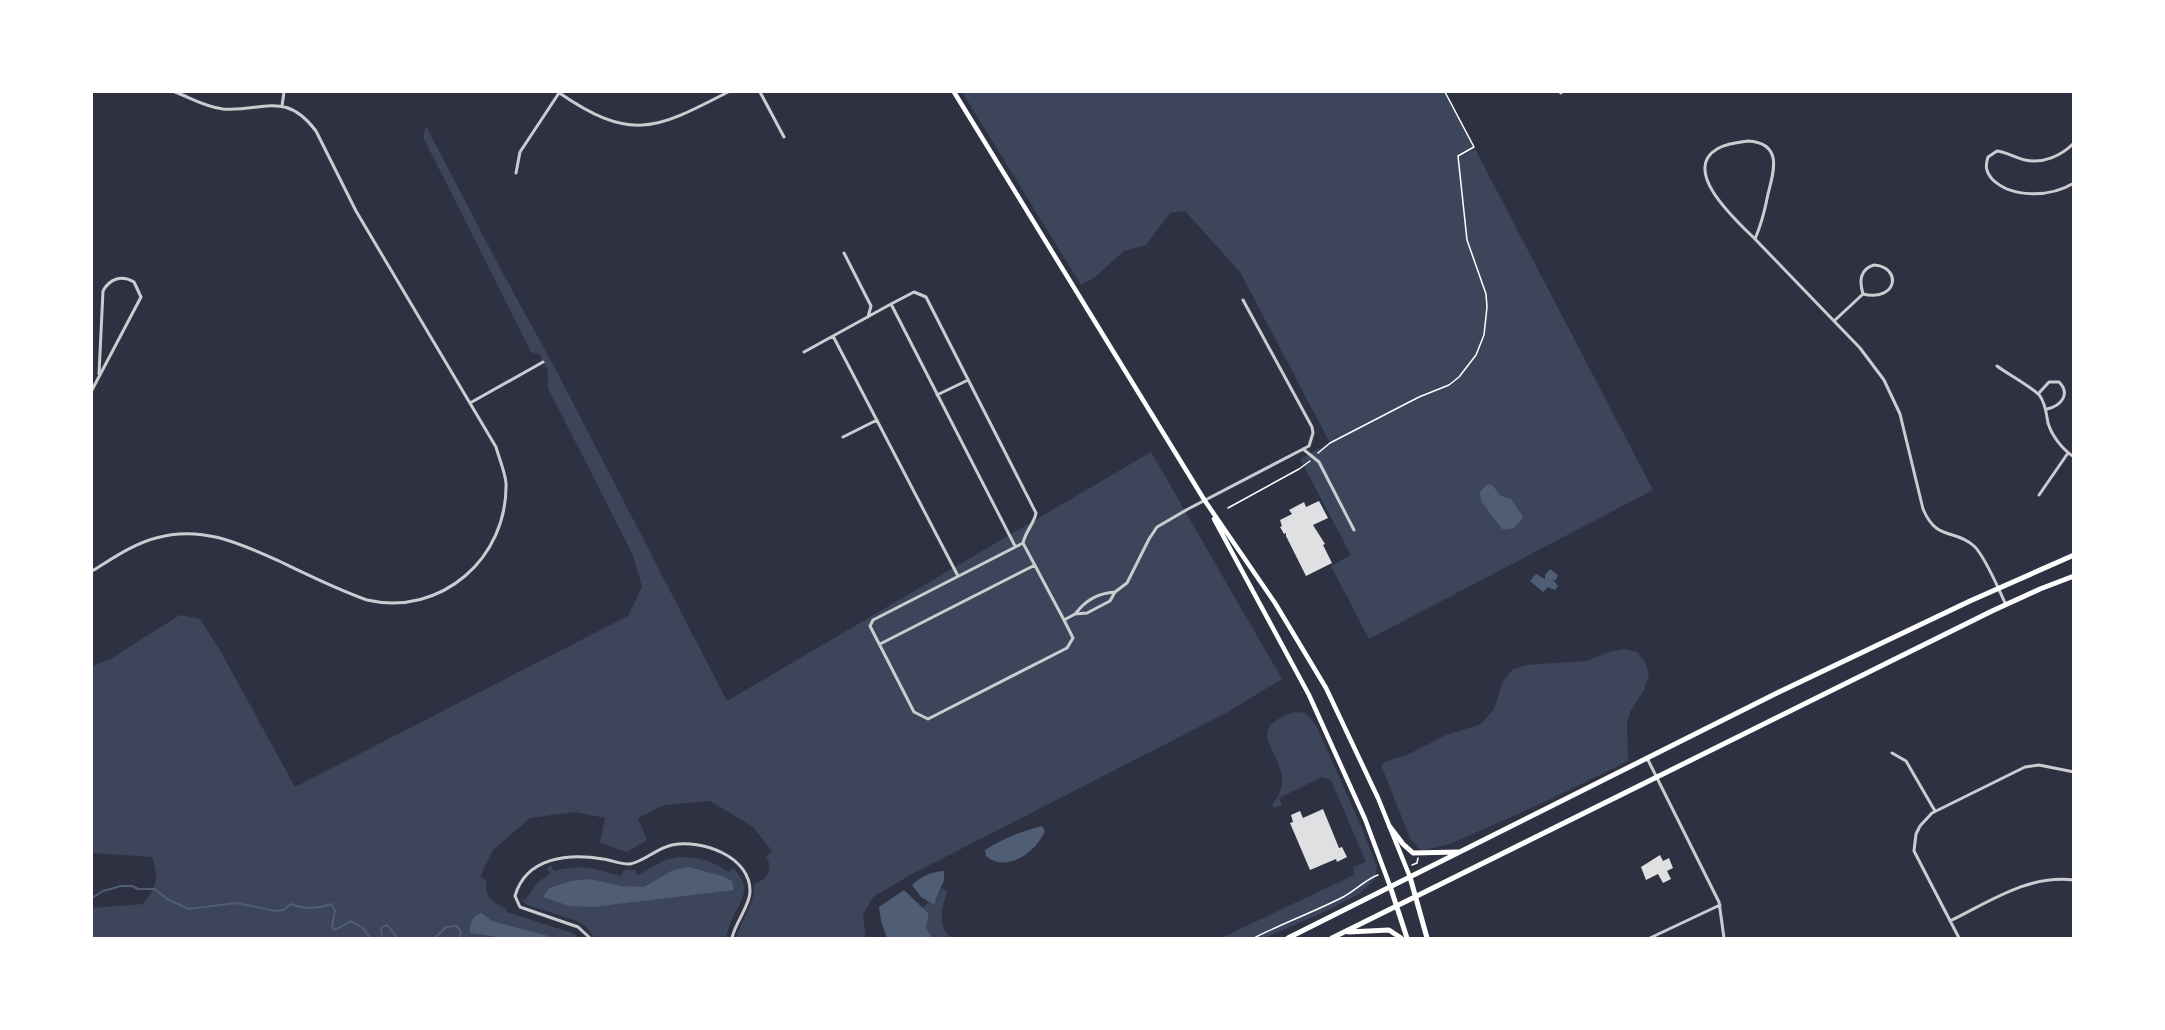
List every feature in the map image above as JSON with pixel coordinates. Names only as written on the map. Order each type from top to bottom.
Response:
[{"type":"main road","points":[[954,92],[1205,501],[1275,603],[1326,688],[1357,750],[1407,866],[1427,939]]},
{"type":"main road","points":[[1205,501],[1309,695],[1365,819],[1407,939]]},
{"type":"main road","points":[[1288,939],[1779,693],[2073,555]]},
{"type":"main road","points":[[1332,939],[2006,605],[2073,576]]},
{"type":"main road","points":[[1390,827],[1413,853],[1460,852]]},
{"type":"main road","points":[[1347,932],[1389,930],[1401,939]]},
{"type":"street","points":[[92,571],[135,546],[152,539],[195,533],[222,537],[344,591],[377,602],[415,601],[440,593],[469,574],[486,554],[499,527],[504,503],[506,481],[498,453],[356,211],[316,131],[305,118],[282,106],[223,109],[203,104],[175,92]]},
{"type":"street","points":[[282,106],[284,92]]},
{"type":"street","points":[[516,173],[520,152],[558,92],[594,115],[634,125],[663,122],[678,117],[728,92]]},
{"type":"street","points":[[760,92],[784,137]]},
{"type":"street","points":[[1755,239],[1764,213],[1774,162],[1771,152],[1762,143],[1748,141],[1718,148],[1708,157],[1704,172],[1711,188],[1722,204],[1755,239],[1869,357],[1893,396],[1903,424],[1927,518],[1939,531],[1966,540],[1976,547],[2006,605]]},
{"type":"street","points":[[2073,143],[2062,153],[2047,160],[2026,160],[1997,151],[1988,157],[1986,167],[1988,174],[1998,183],[2014,191],[2051,192],[2073,183]]},
{"type":"street","points":[[844,253],[871,306],[868,317]]},
{"type":"street","points":[[1882,265],[1888,270],[1892,280],[1889,290],[1878,296],[1863,294],[1861,280],[1866,268],[1882,265]]},
{"type":"street","points":[[92,390],[141,297],[134,282],[127,278],[111,281],[103,291],[99,374]]},
{"type":"street","points":[[804,352],[914,292],[926,297],[1036,513],[1034,522],[1026,530],[1023,543],[1073,638],[1067,648],[928,719],[914,712],[870,626],[873,620],[1023,543]]},
{"type":"street","points":[[1834,321],[1863,294]]},
{"type":"street","points":[[1075,614],[1082,604],[1105,593],[1114,592],[1127,583],[1157,527],[1309,446],[1313,434],[1311,426],[1243,300]]},
{"type":"street","points":[[891,304],[1015,546]]},
{"type":"street","points":[[833,336],[958,576]]},
{"type":"street","points":[[470,403],[543,362]]},
{"type":"street","points":[[1997,366],[2039,393],[2047,409],[2051,431],[2073,457]]},
{"type":"street","points":[[937,395],[968,380]]},
{"type":"street","points":[[2039,393],[2049,382],[2059,382],[2064,387],[2063,400],[2047,409]]},
{"type":"street","points":[[843,436],[877,420]]},
{"type":"street","points":[[1303,449],[1319,462],[1354,530]]},
{"type":"street","points":[[2039,495],[2068,453]]},
{"type":"street","points":[[880,644],[1035,566]]},
{"type":"street","points":[[1064,620],[1075,614],[1087,613],[1110,601],[1114,592]]},
{"type":"street","points":[[1099,596],[1103,604]]},
{"type":"street","points":[[1892,753],[1906,760],[1935,811]]},
{"type":"street","points":[[1648,760],[1720,905],[1724,939]]},
{"type":"street","points":[[1959,939],[1914,851],[1916,834],[1920,826],[1935,811],[2025,767],[2039,765],[2073,772]]},
{"type":"street","points":[[590,939],[578,927],[520,907],[514,896],[531,871],[554,858],[575,856],[629,864],[670,845],[685,843],[719,851],[734,861],[747,877],[749,900],[740,914],[732,939]]},
{"type":"street","points":[[1950,921],[2035,881],[2056,878],[2073,880]]},
{"type":"street","points":[[1650,939],[1720,905]]},
{"type":"path","points":[[1228,508],[1299,469],[1330,443],[1419,397],[1449,385],[1469,367],[1476,355],[1484,335],[1486,294],[1469,250],[1458,156],[1474,147],[1445,92]]},
{"type":"path","points":[[1407,866],[1417,863]]},
{"type":"path","points":[[1254,939],[1329,905],[1358,890],[1376,876],[1385,873]]},
{"type":"shaded area","points":[[962,92],[1445,92],[1474,147],[1453,160],[1475,149],[1653,490],[1369,639],[1331,566],[1351,555],[1300,459],[1330,443],[1240,272],[1185,211],[1170,213],[1146,245],[1124,251],[1094,278],[1081,285]]},
{"type":"shaded area","points":[[426,126],[556,370],[727,701],[1151,452],[1282,679],[1228,712],[912,874],[873,897],[863,914],[866,938],[736,938],[752,899],[754,885],[768,874],[769,866],[766,856],[772,851],[753,827],[710,801],[664,805],[638,818],[647,840],[627,852],[600,843],[605,818],[575,812],[530,818],[493,850],[480,877],[487,881],[486,891],[490,899],[506,908],[507,912],[572,933],[580,938],[92,938],[92,908],[143,904],[154,887],[156,871],[152,857],[92,853],[92,666],[112,658],[180,615],[200,619],[221,652],[295,787],[628,616],[642,587],[633,555],[548,388],[548,371],[539,354],[531,352],[423,137]]},
{"type":"shaded area","points":[[1487,484],[1492,485],[1501,496],[1511,499],[1522,515],[1519,523],[1514,527],[1502,529],[1481,501],[1480,492]]},
{"type":"shaded area","points":[[1550,569],[1558,575],[1556,580],[1553,580],[1558,586],[1555,590],[1548,587],[1543,592],[1530,581],[1536,574],[1545,579]]},
{"type":"shaded area","points":[[1623,649],[1637,652],[1644,660],[1649,674],[1644,690],[1630,712],[1627,724],[1628,761],[1551,799],[1450,844],[1424,850],[1418,848],[1410,838],[1381,765],[1446,735],[1481,724],[1494,709],[1502,683],[1512,670],[1525,665],[1587,661]]},
{"type":"shaded area","points":[[1296,712],[1306,713],[1316,725],[1377,867],[1375,879],[1359,894],[1264,938],[1221,938],[1354,875],[1353,867],[1366,862],[1331,780],[1322,777],[1279,798],[1282,805],[1274,808],[1272,805],[1280,793],[1282,779],[1267,732],[1271,725],[1280,718]]},
{"type":"shaded area","points":[[1042,826],[1045,831],[1041,839],[1020,858],[1003,862],[994,861],[986,856],[985,850],[998,842]]},
{"type":"shaded area","points":[[678,857],[704,860],[728,872],[733,868],[739,874],[744,886],[743,897],[731,921],[726,938],[594,938],[587,927],[577,921],[527,905],[520,898],[525,900],[538,882],[550,874],[547,868],[551,865],[554,871],[580,867],[621,876],[624,870],[635,870],[638,875],[665,860]]},
{"type":"shaded area","points":[[689,867],[732,881],[734,890],[593,907],[569,906],[543,897],[549,888],[571,881],[591,879],[621,886],[644,887],[673,870]]},
{"type":"shaded area","points":[[944,871],[944,880],[934,905],[921,897],[912,885],[926,875]]},
{"type":"shaded area","points":[[942,888],[947,892],[942,911],[942,924],[953,938],[932,938],[926,928],[929,914],[922,908],[929,902],[934,905]]},
{"type":"shaded area","points":[[904,890],[929,914],[926,928],[932,938],[887,938],[879,907]]},
{"type":"shaded area","points":[[481,913],[492,921],[556,938],[497,938],[470,933],[472,921]]},
{"type":"building","points":[[1319,501],[1328,518],[1313,525],[1325,544],[1323,545],[1332,563],[1306,576],[1286,533],[1284,534],[1280,527],[1282,526],[1280,520],[1292,514],[1289,510],[1304,502],[1306,507]]},
{"type":"building","points":[[1323,809],[1339,848],[1342,847],[1347,857],[1310,870],[1290,823],[1293,822],[1291,815],[1300,811],[1303,818]]},
{"type":"building","points":[[1660,855],[1663,861],[1669,858],[1673,868],[1667,871],[1671,879],[1663,883],[1658,874],[1646,880],[1641,867]]},
{"type":"waterway","points":[[92,898],[103,891],[121,886],[132,886],[138,889],[155,889],[167,899],[189,909],[236,903],[276,911],[283,910],[291,904],[311,908],[331,904],[335,910],[332,927],[335,930],[351,921],[363,928],[370,938]]},
{"type":"waterway","points":[[382,938],[381,928],[386,925],[397,938],[402,938]]},
{"type":"waterway","points":[[435,938],[446,927],[457,926],[461,932],[459,938]]}]
